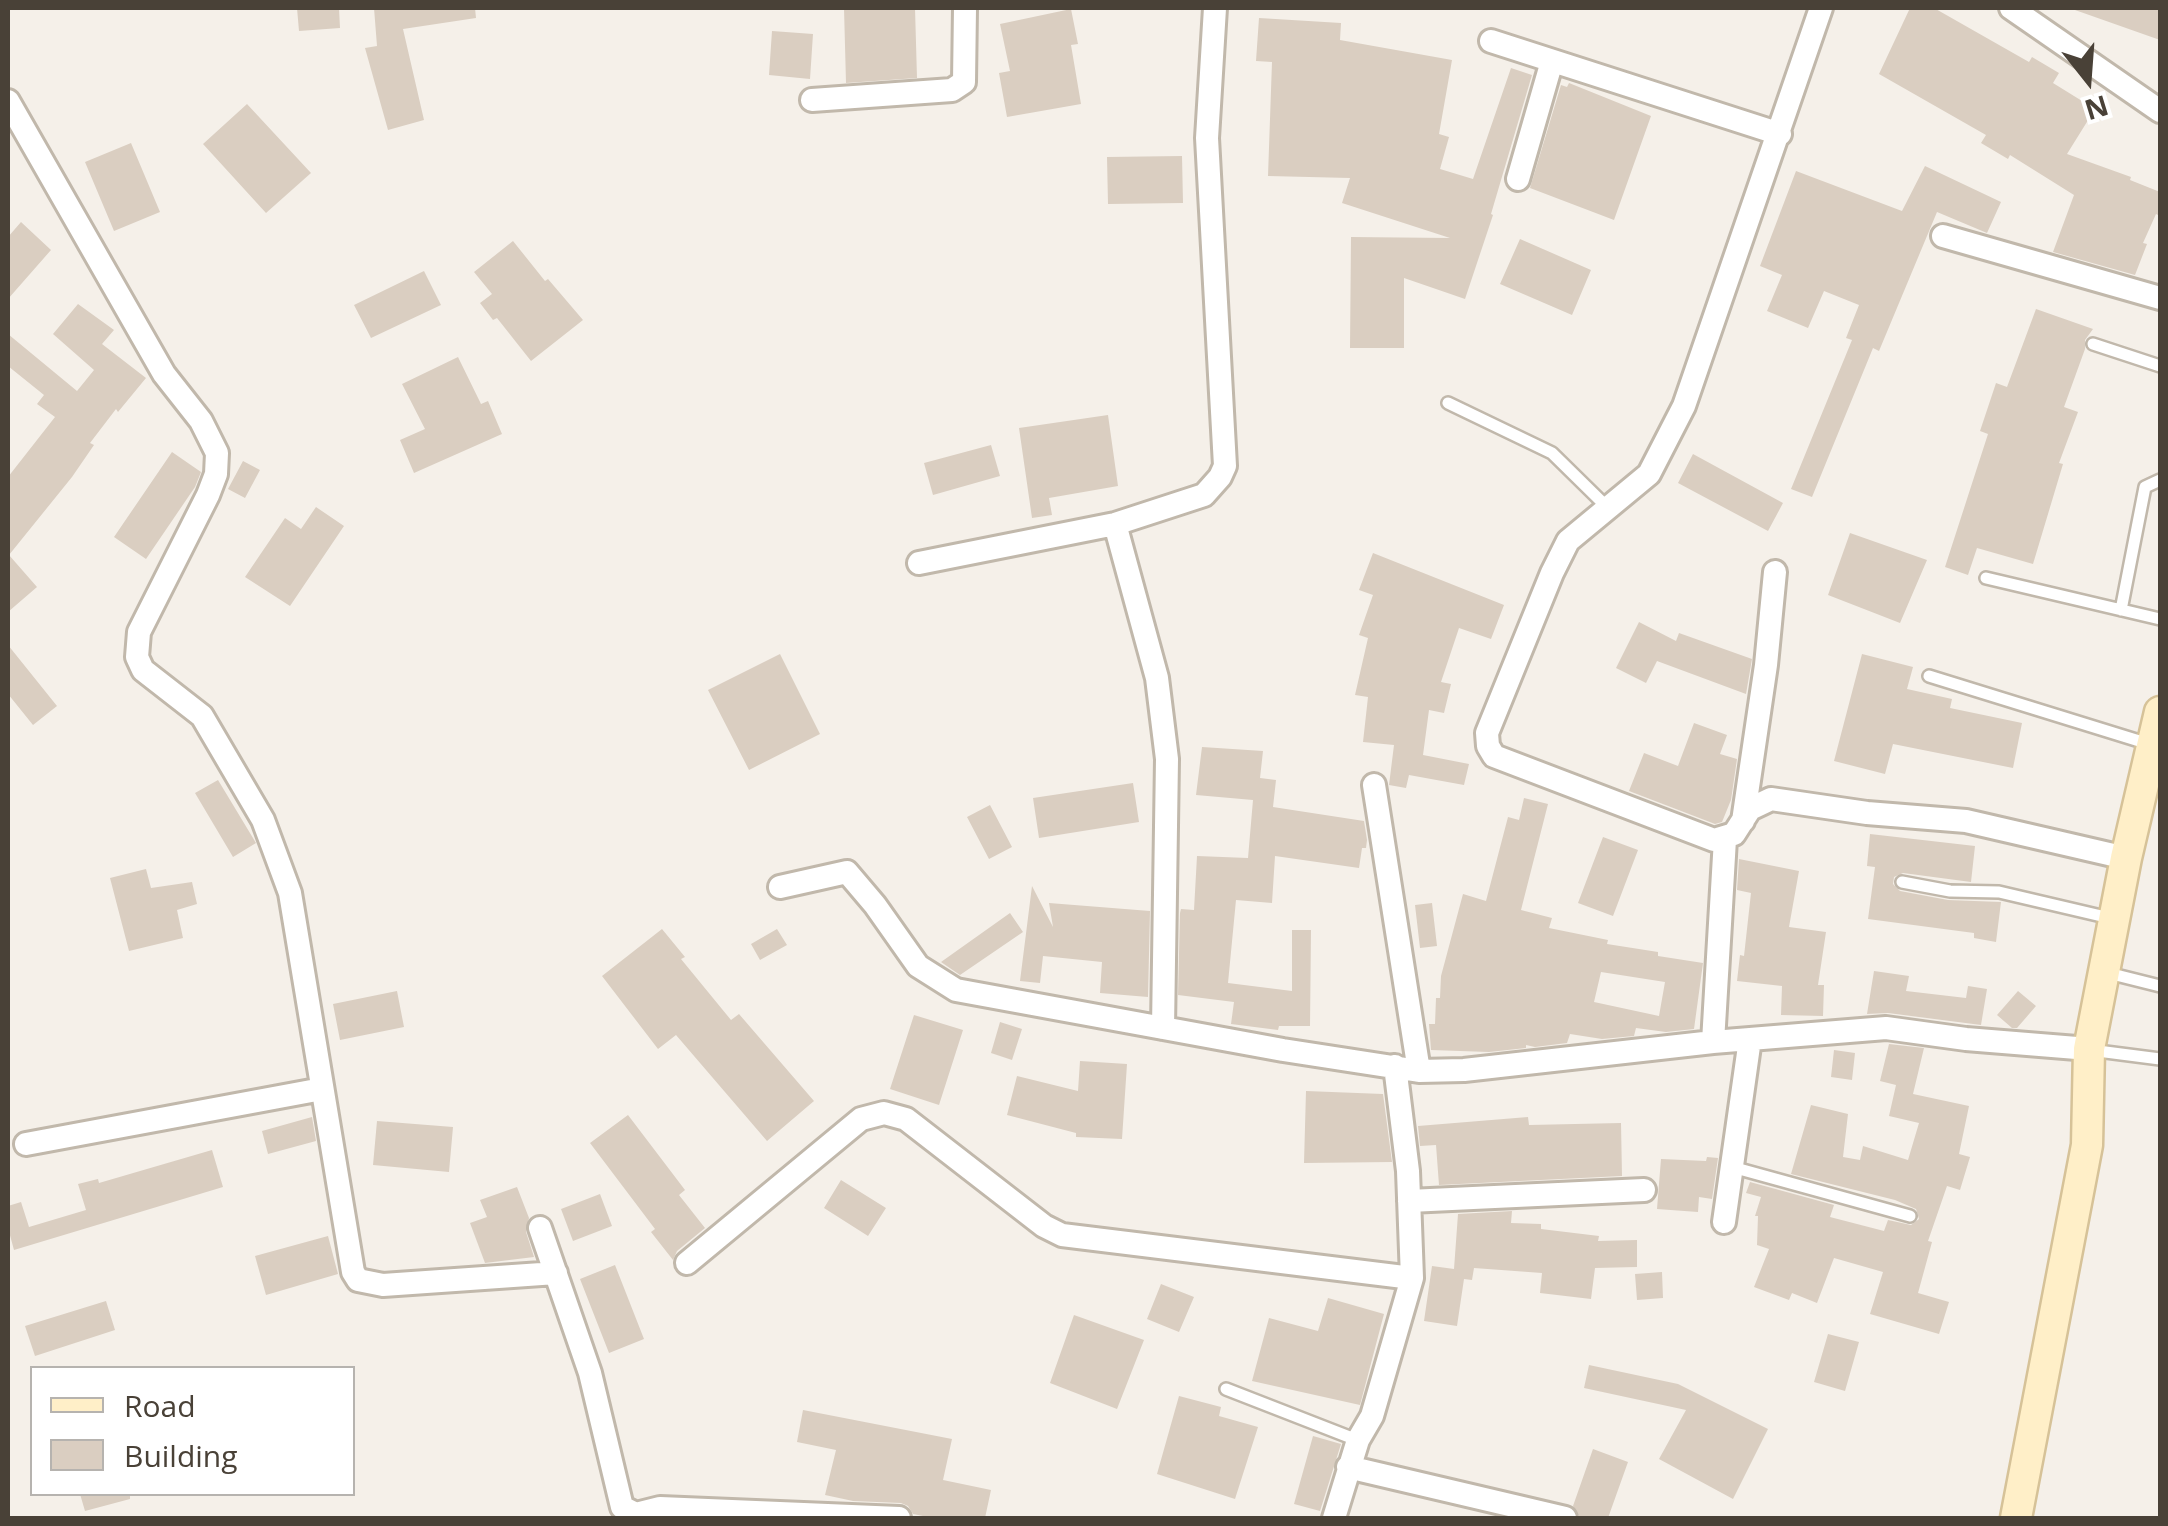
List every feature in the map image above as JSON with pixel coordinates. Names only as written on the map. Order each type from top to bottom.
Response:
[{"type":"street","points":[[812,100],[952,90],[964,82],[964,8]]},
{"type":"street","points":[[919,563],[1114,524],[1214,488],[1224,466],[1207,138],[1215,8]]},
{"type":"street","points":[[1821,8],[1684,406],[1649,474],[1568,541],[1488,733],[1488,746],[1494,756],[1700,836],[1724,839],[1734,834],[1750,809],[1771,799],[1867,814],[1966,821],[2126,858]]},
{"type":"street","points":[[2011,8],[2160,111]]},
{"type":"street","points":[[1491,41],[1780,134]]},
{"type":"street","points":[[1518,179],[1552,61]]},
{"type":"street","points":[[8,101],[164,374],[201,421],[217,453],[216,474],[208,495],[139,632],[137,657],[144,670],[202,716],[263,820],[290,894],[350,1262],[358,1280],[383,1284],[556,1273]]},
{"type":"street","points":[[1943,236],[2160,298]]},
{"type":"street","points":[[1114,524],[1157,678],[1167,759],[1164,1028]]},
{"type":"street","points":[[1743,821],[1775,572]]},
{"type":"street","points":[[2016,1518],[2086,1144],[2089,1050],[2126,858],[2160,712]]},
{"type":"street","points":[[1374,786],[1420,1071]]},
{"type":"street","points":[[1713,1042],[1724,839]]},
{"type":"street","points":[[780,886],[847,872],[918,966],[956,990],[1420,1071],[1464,1070],[1713,1042],[1886,1028],[2089,1050]]},
{"type":"street","points":[[1724,1222],[1750,1039]]},
{"type":"street","points":[[1334,1518],[1358,1440],[1372,1416],[1412,1278],[1410,1200],[1395,1066]]},
{"type":"street","points":[[26,1144],[322,1089]]},
{"type":"street","points":[[687,1263],[861,1119],[884,1113],[906,1119],[1062,1236],[1412,1278]]},
{"type":"street","points":[[1410,1200],[1644,1190]]},
{"type":"street","points":[[540,1228],[590,1373],[622,1508],[636,1514],[660,1508],[899,1518]]},
{"type":"street","points":[[1348,1467],[1564,1518]]},
{"type":"lane","points":[[2092,344],[2160,366]]},
{"type":"lane","points":[[1448,403],[1552,453],[1608,508]]},
{"type":"lane","points":[[2121,610],[2146,488],[2160,480]]},
{"type":"lane","points":[[1986,578],[2160,619]]},
{"type":"lane","points":[[1929,676],[2153,745]]},
{"type":"lane","points":[[1902,882],[1950,891],[1999,892],[2114,919]]},
{"type":"lane","points":[[2104,972],[2160,986]]},
{"type":"lane","points":[[2089,1050],[2160,1058]]},
{"type":"lane","points":[[1732,1167],[1910,1216]]},
{"type":"lane","points":[[1226,1389],[1358,1440]]},
{"type":"building","points":[[297,8],[339,8],[340,28],[299,31]]},
{"type":"building","points":[[374,8],[475,8],[476,18],[403,29],[424,120],[388,130],[365,48],[377,46]]},
{"type":"building","points":[[844,8],[915,8],[917,78],[846,83]]},
{"type":"building","points":[[1910,8],[1934,8],[2029,62],[2032,57],[2059,73],[2053,83],[2095,109],[2067,154],[2160,192],[2160,216],[2156,214],[2143,243],[2147,244],[2135,275],[2053,252],[2074,195],[2010,155],[2008,159],[1981,143],[1986,135],[1879,74]]},
{"type":"building","points":[[2160,8],[2160,40],[2075,10]]},
{"type":"building","points":[[1071,9],[1078,44],[1071,45],[1081,104],[1007,117],[999,73],[1010,71],[1000,24]]},
{"type":"building","points":[[1259,18],[1341,23],[1340,40],[1452,60],[1439,134],[1449,137],[1440,169],[1473,179],[1511,68],[1532,75],[1465,299],[1404,278],[1404,348],[1350,348],[1351,237],[1450,238],[1342,203],[1350,178],[1268,176],[1272,62],[1256,61]]},
{"type":"building","points":[[772,31],[813,34],[810,79],[769,75]]},
{"type":"building","points":[[1569,83],[1651,116],[1614,220],[1530,188],[1561,85],[1567,87]]},
{"type":"building","points":[[247,104],[311,173],[266,213],[203,144]]},
{"type":"building","points":[[131,143],[160,212],[114,231],[85,162]]},
{"type":"building","points":[[1182,156],[1183,203],[1108,204],[1107,157]]},
{"type":"building","points":[[1925,166],[2001,202],[1987,233],[1937,212],[1879,351],[1873,348],[1812,497],[1791,489],[1852,340],[1846,338],[1859,305],[1824,291],[1808,328],[1767,311],[1782,275],[1760,266],[1796,171],[1902,211]]},
{"type":"building","points":[[21,222],[51,250],[8,299],[8,237]]},
{"type":"building","points":[[1520,239],[1591,270],[1572,315],[1500,284]]},
{"type":"building","points":[[513,241],[583,320],[531,361],[480,303],[492,294],[474,272]]},
{"type":"building","points":[[424,271],[441,305],[371,338],[354,305]]},
{"type":"building","points":[[78,304],[114,330],[102,344],[146,378],[118,412],[116,409],[90,443],[94,445],[72,477],[9,555],[37,587],[8,612],[8,477],[55,417],[37,404],[44,395],[8,366],[8,334],[77,391],[94,370],[53,334]]},
{"type":"building","points":[[2036,309],[2093,329],[2085,340],[2064,407],[2078,412],[2059,463],[2063,464],[2033,564],[1977,548],[1968,575],[1945,567],[1988,434],[1980,431],[1996,383],[2007,387]]},
{"type":"building","points":[[458,357],[481,404],[488,401],[502,434],[414,473],[400,440],[425,429],[402,384]]},
{"type":"building","points":[[1108,415],[1118,486],[1049,498],[1052,515],[1032,518],[1019,428]]},
{"type":"building","points":[[991,445],[1000,476],[933,495],[924,463]]},
{"type":"building","points":[[172,452],[201,472],[146,559],[114,537]]},
{"type":"building","points":[[1693,454],[1783,503],[1768,531],[1678,483]]},
{"type":"building","points":[[243,461],[260,470],[245,498],[228,489]]},
{"type":"building","points":[[316,507],[344,526],[290,606],[245,577],[285,518],[301,529]]},
{"type":"building","points":[[1850,533],[1927,560],[1900,623],[1828,595]]},
{"type":"building","points":[[1373,553],[1504,605],[1491,639],[1459,628],[1441,682],[1451,684],[1444,713],[1429,710],[1423,755],[1469,764],[1464,785],[1409,775],[1406,788],[1389,785],[1394,745],[1363,742],[1368,697],[1355,695],[1368,638],[1359,635],[1373,595],[1359,590]]},
{"type":"building","points":[[1639,622],[1676,641],[1679,633],[1752,659],[1746,694],[1657,661],[1646,683],[1616,668]]},
{"type":"building","points":[[8,645],[57,706],[33,725],[8,694]]},
{"type":"building","points":[[780,654],[820,734],[749,770],[708,690]]},
{"type":"building","points":[[1862,654],[1913,667],[1907,689],[1952,699],[1950,708],[2022,723],[2013,768],[1893,744],[1885,774],[1834,761]]},
{"type":"building","points":[[1694,723],[1727,735],[1720,754],[1737,759],[1731,800],[1722,822],[1715,824],[1629,791],[1644,753],[1678,766]]},
{"type":"building","points":[[1202,747],[1263,751],[1260,778],[1276,780],[1273,807],[1364,821],[1367,840],[1359,868],[1275,856],[1272,903],[1236,900],[1228,983],[1292,991],[1292,930],[1311,930],[1310,1026],[1279,1026],[1278,1030],[1231,1024],[1234,1002],[1178,995],[1180,913],[1181,909],[1194,910],[1197,856],[1248,858],[1253,800],[1196,795]]},
{"type":"building","points":[[218,780],[256,843],[233,857],[195,793]]},
{"type":"building","points":[[1133,783],[1139,822],[1039,838],[1033,798]]},
{"type":"building","points":[[1524,798],[1548,804],[1521,910],[1552,918],[1549,928],[1608,940],[1607,944],[1658,952],[1658,956],[1703,963],[1694,1029],[1666,1032],[1636,1028],[1634,1036],[1602,1039],[1570,1034],[1567,1043],[1489,1052],[1431,1050],[1429,1024],[1435,1024],[1436,998],[1440,998],[1441,976],[1463,894],[1486,901],[1508,817],[1519,820]],"holes":[[[1601,972],[1665,982],[1659,1016],[1594,1002]]]},
{"type":"building","points":[[990,805],[1012,847],[989,859],[967,817]]},
{"type":"building","points":[[1870,834],[1975,846],[1971,882],[1903,873],[1894,877],[1893,884],[1900,891],[1948,900],[2001,902],[1996,942],[1974,938],[1974,933],[1868,919],[1875,867],[1867,866]]},
{"type":"building","points":[[1603,837],[1638,850],[1613,916],[1578,903]]},
{"type":"building","points":[[1739,859],[1799,871],[1789,927],[1826,932],[1818,985],[1824,985],[1823,1016],[1781,1015],[1782,986],[1737,981],[1751,893],[1737,890]]},
{"type":"building","points":[[146,869],[151,888],[192,882],[197,904],[177,910],[183,938],[129,951],[110,878]]},
{"type":"building","points":[[1032,886],[1053,927],[1049,903],[1150,911],[1148,997],[1100,993],[1102,962],[1043,956],[1040,983],[1020,981]]},
{"type":"building","points":[[1432,903],[1437,946],[1420,948],[1415,905]]},
{"type":"building","points":[[1010,913],[1023,932],[960,975],[941,962]]},
{"type":"building","points":[[662,929],[731,1020],[739,1014],[814,1101],[767,1141],[676,1035],[658,1049],[602,976]]},
{"type":"building","points":[[777,929],[787,945],[760,960],[751,944]]},
{"type":"building","points":[[1874,971],[1909,976],[1906,991],[1966,998],[1968,986],[1987,989],[1981,1025],[1888,1013],[1867,1014]]},
{"type":"building","points":[[397,991],[404,1027],[340,1040],[333,1004]]},
{"type":"building","points":[[2018,991],[2036,1006],[2017,1028],[2012,1028],[1997,1015]]},
{"type":"building","points":[[914,1015],[963,1030],[939,1105],[890,1089]]},
{"type":"building","points":[[1000,1022],[1022,1029],[1012,1060],[991,1053]]},
{"type":"building","points":[[1889,1044],[1924,1048],[1913,1094],[1969,1106],[1959,1154],[1970,1157],[1960,1190],[1947,1186],[1928,1241],[1932,1242],[1918,1293],[1949,1302],[1939,1334],[1870,1314],[1883,1272],[1834,1258],[1817,1303],[1792,1293],[1789,1300],[1754,1287],[1769,1249],[1757,1245],[1755,1216],[1761,1197],[1746,1193],[1750,1182],[1834,1205],[1830,1217],[1884,1231],[1888,1220],[1911,1225],[1919,1219],[1916,1209],[1895,1200],[1791,1174],[1811,1105],[1848,1114],[1843,1157],[1860,1160],[1863,1146],[1908,1160],[1919,1123],[1889,1116],[1896,1085],[1880,1081]]},
{"type":"building","points":[[1834,1050],[1855,1053],[1852,1080],[1831,1077]]},
{"type":"building","points":[[1080,1061],[1127,1064],[1122,1139],[1076,1137],[1076,1133],[1007,1115],[1017,1076],[1078,1091]]},
{"type":"building","points":[[1306,1091],[1383,1094],[1392,1162],[1304,1163]]},
{"type":"building","points":[[628,1115],[685,1190],[679,1195],[705,1228],[677,1251],[673,1260],[651,1232],[655,1229],[590,1143]]},
{"type":"building","points":[[312,1117],[316,1141],[268,1154],[262,1131]]},
{"type":"building","points":[[1528,1117],[1529,1125],[1621,1123],[1622,1176],[1439,1185],[1436,1145],[1420,1146],[1418,1126]]},
{"type":"building","points":[[377,1121],[453,1127],[449,1172],[373,1165]]},
{"type":"building","points":[[212,1150],[223,1187],[14,1250],[8,1206],[21,1202],[29,1227],[86,1210],[78,1184],[98,1179],[99,1183]]},
{"type":"building","points":[[1707,1157],[1718,1158],[1712,1199],[1699,1197],[1698,1212],[1657,1209],[1661,1159],[1706,1161]]},
{"type":"building","points":[[841,1180],[886,1208],[868,1236],[824,1208]]},
{"type":"building","points":[[517,1187],[529,1218],[526,1232],[534,1257],[485,1263],[470,1223],[487,1217],[480,1200]]},
{"type":"building","points":[[600,1194],[612,1226],[573,1241],[561,1209]]},
{"type":"building","points":[[1512,1211],[1511,1223],[1541,1224],[1541,1229],[1599,1236],[1598,1241],[1637,1240],[1637,1267],[1595,1268],[1591,1299],[1540,1293],[1542,1273],[1474,1268],[1472,1280],[1464,1279],[1457,1326],[1424,1321],[1432,1266],[1454,1269],[1458,1214]]},
{"type":"building","points":[[328,1236],[338,1274],[266,1295],[255,1256]]},
{"type":"building","points":[[615,1265],[644,1339],[609,1353],[580,1279]]},
{"type":"building","points":[[1662,1272],[1663,1298],[1637,1300],[1635,1274]]},
{"type":"building","points":[[1161,1284],[1194,1297],[1179,1332],[1147,1319]]},
{"type":"building","points":[[1328,1298],[1384,1314],[1360,1405],[1252,1381],[1269,1318],[1318,1331]]},
{"type":"building","points":[[106,1301],[115,1330],[35,1356],[25,1326]]},
{"type":"building","points":[[1074,1315],[1144,1340],[1117,1409],[1050,1383]]},
{"type":"building","points":[[1828,1334],[1859,1342],[1845,1391],[1814,1382]]},
{"type":"building","points":[[1589,1365],[1678,1384],[1768,1429],[1733,1499],[1659,1459],[1686,1410],[1584,1388]]},
{"type":"building","points":[[1179,1396],[1221,1407],[1219,1416],[1258,1427],[1235,1499],[1157,1474]]},
{"type":"building","points":[[803,1410],[952,1439],[943,1480],[991,1490],[985,1518],[933,1518],[913,1514],[901,1503],[853,1501],[825,1495],[836,1450],[797,1442]]},
{"type":"building","points":[[1313,1436],[1341,1444],[1320,1511],[1294,1504]]},
{"type":"building","points":[[1593,1449],[1628,1462],[1608,1518],[1580,1518],[1573,1506]]},
{"type":"building","points":[[81,1496],[130,1496],[130,1499],[85,1511]]}]
